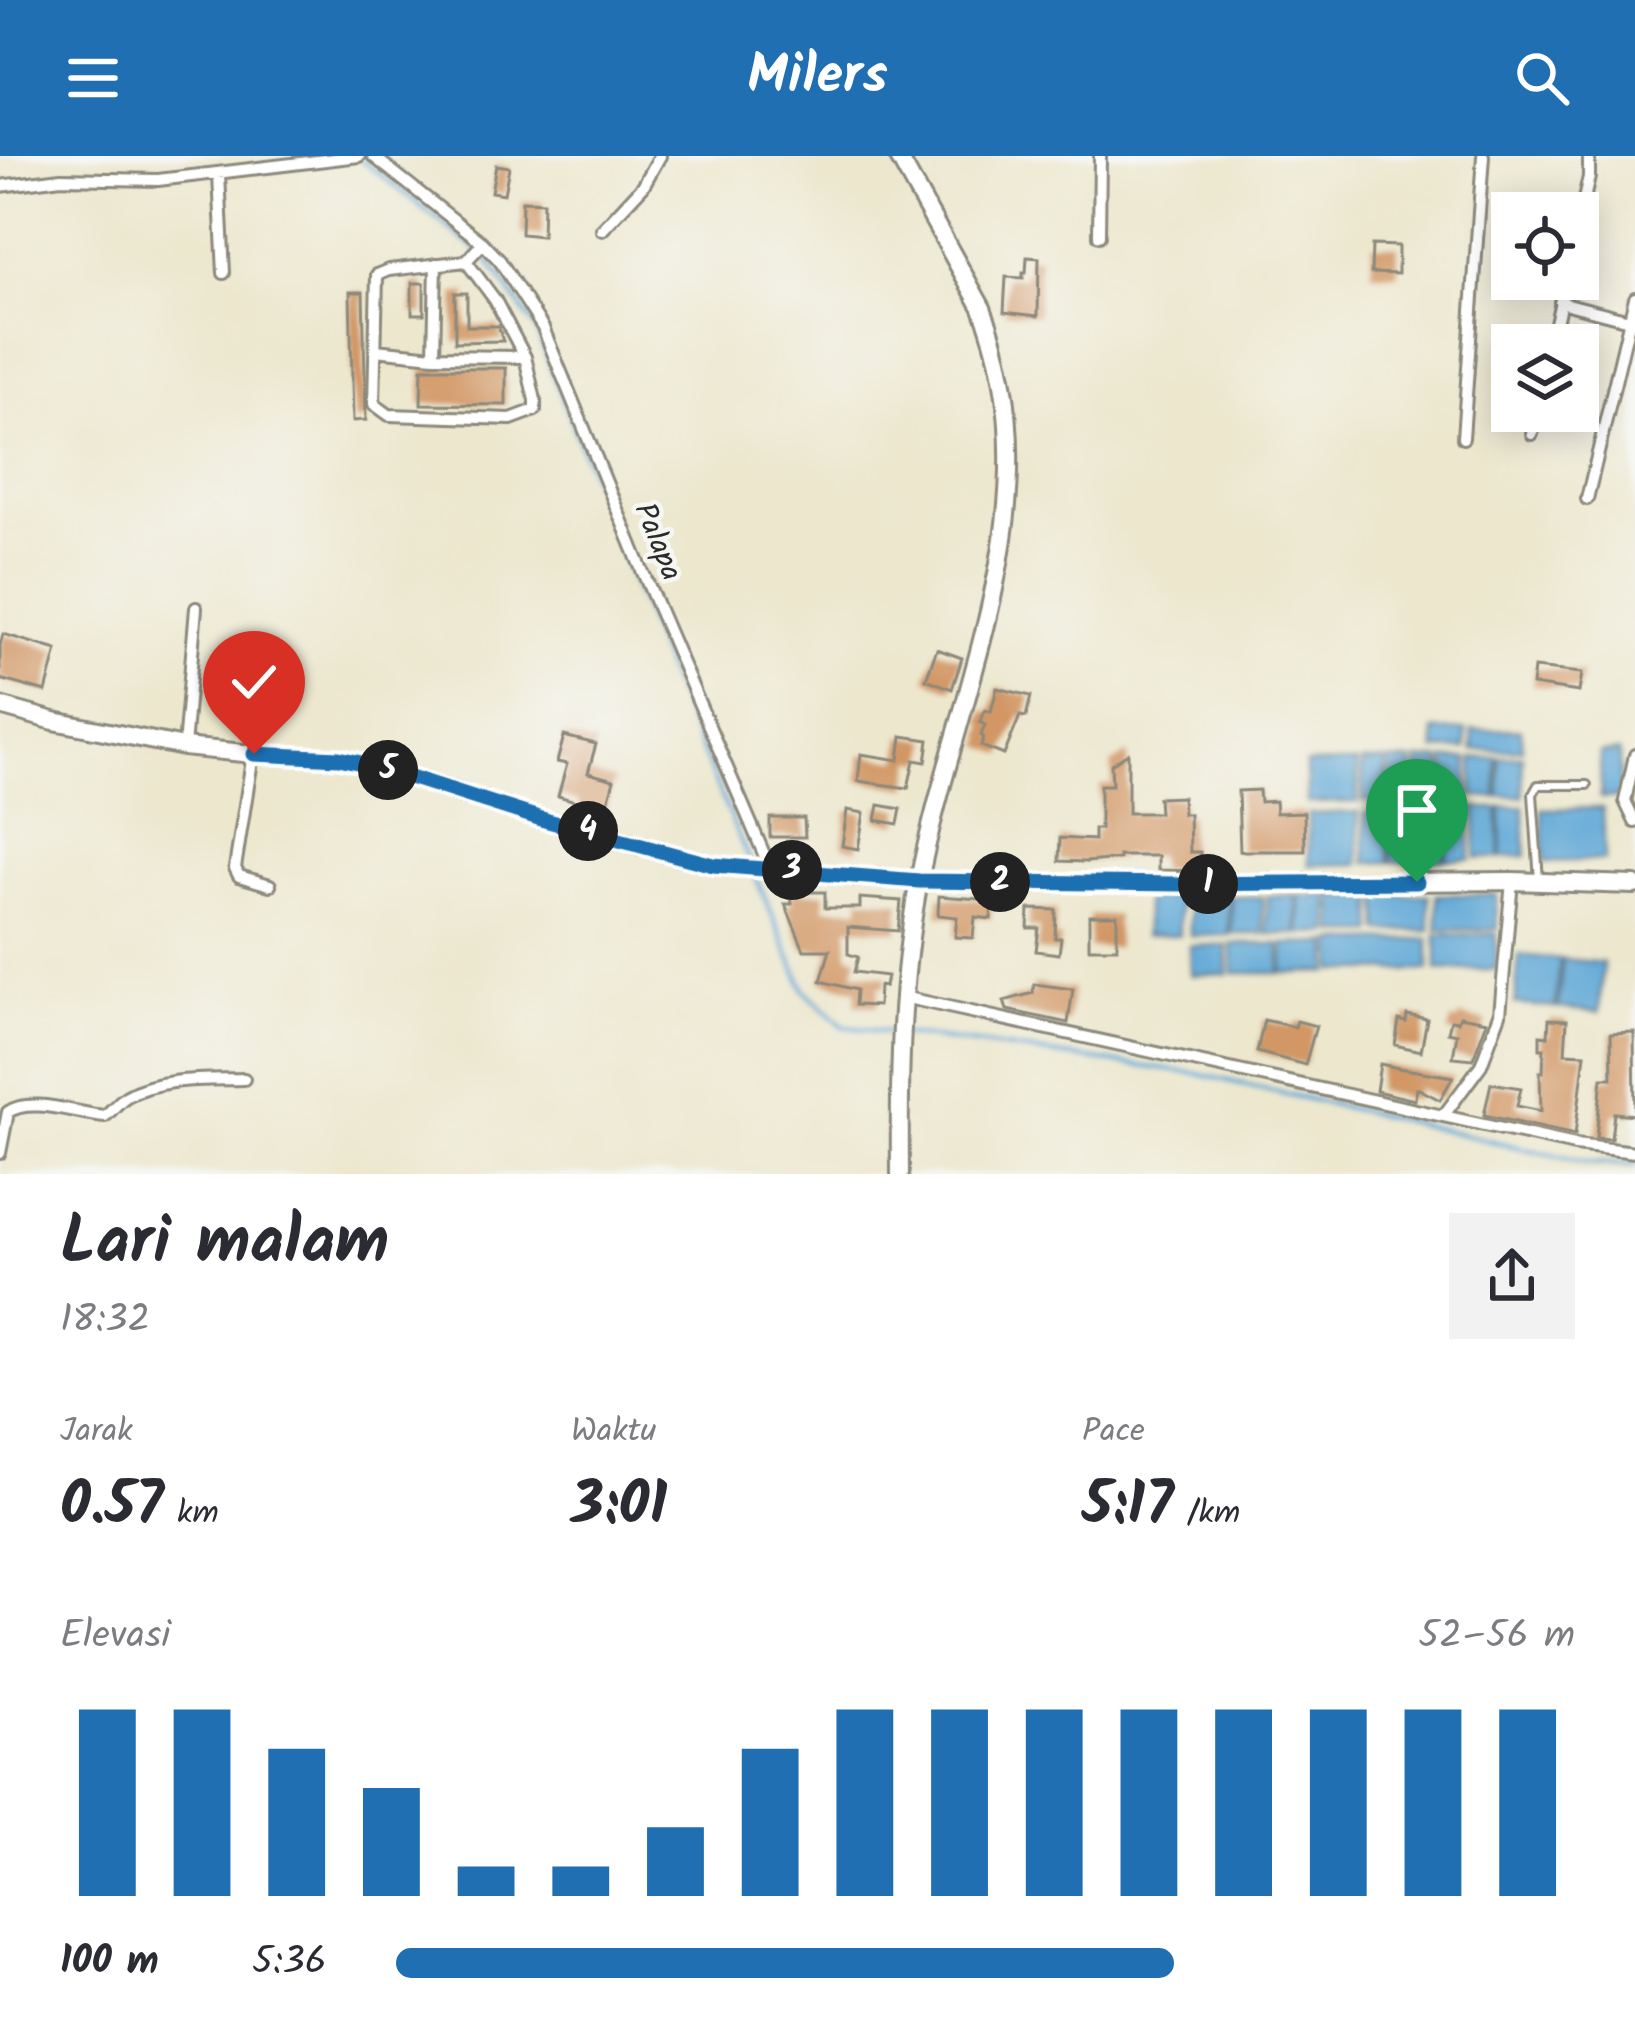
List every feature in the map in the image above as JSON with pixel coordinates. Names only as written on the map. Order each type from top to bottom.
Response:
[{"type":"street","name":"Palapa","points":[[374,156],[475,252],[500,261],[543,328],[760,868]]},
{"type":"street","points":[[602,230],[643,186],[660,156]]},
{"type":"street","points":[[898,156],[993,335],[1007,401],[1009,446],[1005,536],[995,585],[919,881],[899,1042],[900,1174]]},
{"type":"street","points":[[1099,236],[1100,156]]},
{"type":"street","points":[[1463,438],[1483,156]]},
{"type":"street","points":[[1586,192],[1589,156]]},
{"type":"street","points":[[0,186],[45,178],[158,180],[219,175],[353,157]]},
{"type":"street","points":[[219,175],[224,273]]},
{"type":"street","points":[[475,252],[525,358],[535,410],[511,419],[389,416],[374,404],[377,275],[389,269],[436,264],[475,252]]},
{"type":"street","points":[[434,356],[436,264]]},
{"type":"street","points":[[1587,499],[1635,298]]},
{"type":"street","points":[[1555,324],[1560,302],[1632,321]]},
{"type":"street","points":[[374,350],[525,358]]},
{"type":"street","points":[[184,747],[196,608]]},
{"type":"street","points":[[0,706],[184,747],[339,758],[713,865],[919,881],[1635,885]]},
{"type":"street","points":[[254,754],[235,868],[239,876],[270,885]]},
{"type":"street","points":[[1635,755],[1625,802],[1635,822]]},
{"type":"street","points":[[1444,1115],[1481,1065],[1500,1014],[1512,881]]},
{"type":"street","points":[[903,997],[1575,1144],[1635,1152]]},
{"type":"street","points":[[0,1153],[8,1112],[17,1106],[102,1116],[126,1097],[154,1086],[244,1079]]},
{"type":"lane","points":[[1539,881],[1533,794],[1538,785],[1587,785]]},
{"type":"water","points":[[1521,729],[1522,749],[1473,750],[1472,730]]},
{"type":"water","points":[[1466,730],[1466,749],[1435,750],[1434,731]]},
{"type":"water","points":[[1619,752],[1621,797],[1601,798],[1600,753]]},
{"type":"water","points":[[1522,756],[1523,796],[1500,796],[1499,757]]},
{"type":"water","points":[[1496,757],[1497,797],[1474,797],[1473,758]]},
{"type":"water","points":[[1441,759],[1442,799],[1419,800],[1418,760]]},
{"type":"water","points":[[1445,759],[1468,759],[1469,798],[1446,799]]},
{"type":"water","points":[[1385,761],[1386,801],[1363,801],[1362,762]]},
{"type":"water","points":[[1389,761],[1413,761],[1413,801],[1390,801]]},
{"type":"water","points":[[1357,763],[1358,802],[1307,803],[1306,764]]},
{"type":"water","points":[[1524,806],[1526,856],[1502,857],[1501,807]]},
{"type":"water","points":[[1475,808],[1498,808],[1500,858],[1477,858]]},
{"type":"water","points":[[1603,808],[1605,860],[1544,862],[1542,809]]},
{"type":"water","points":[[1469,809],[1471,859],[1447,860],[1446,810]]},
{"type":"water","points":[[1442,810],[1444,860],[1421,861],[1419,811]]},
{"type":"water","points":[[1413,811],[1415,861],[1392,862],[1390,812]]},
{"type":"water","points":[[1358,812],[1359,864],[1309,865],[1308,814]]},
{"type":"water","points":[[1387,812],[1389,862],[1366,863],[1364,813]]},
{"type":"water","points":[[1496,894],[1497,929],[1438,930],[1437,895]]},
{"type":"water","points":[[1379,895],[1429,895],[1430,931],[1380,931]]},
{"type":"water","points":[[1145,896],[1179,896],[1179,935],[1145,935]]},
{"type":"water","points":[[1229,896],[1229,935],[1190,936],[1189,897]]},
{"type":"water","points":[[1267,896],[1297,896],[1297,934],[1267,934]]},
{"type":"water","points":[[1300,896],[1330,896],[1330,933],[1300,934]]},
{"type":"water","points":[[1334,896],[1374,896],[1374,933],[1335,933]]},
{"type":"water","points":[[1232,897],[1262,897],[1263,934],[1232,934]]},
{"type":"water","points":[[1496,934],[1497,969],[1437,970],[1437,935]]},
{"type":"water","points":[[1429,939],[1429,970],[1335,971],[1334,942]]},
{"type":"water","points":[[1330,943],[1330,972],[1284,973],[1284,944]]},
{"type":"water","points":[[1232,944],[1280,944],[1281,973],[1233,973]]},
{"type":"water","points":[[1227,945],[1228,974],[1191,975],[1190,946]]},
{"type":"water","points":[[1519,955],[1560,959],[1555,1008],[1515,1004]]},
{"type":"water","points":[[1563,959],[1603,963],[1599,1012],[1558,1008]]},
{"type":"building","points":[[496,165],[509,167],[504,194],[491,192]]},
{"type":"building","points":[[522,201],[543,202],[542,236],[521,234]]},
{"type":"building","points":[[1372,245],[1398,246],[1398,274],[1371,273]]},
{"type":"building","points":[[1027,257],[1039,258],[1038,316],[1004,312],[1006,277],[1023,278]]},
{"type":"building","points":[[412,283],[424,283],[424,314],[412,314]]},
{"type":"building","points":[[350,292],[363,292],[366,420],[353,421]]},
{"type":"building","points":[[455,293],[467,293],[467,326],[498,326],[503,341],[455,342]]},
{"type":"building","points":[[422,368],[506,368],[506,405],[421,404]]},
{"type":"building","points":[[3,634],[57,650],[46,692],[0,679]]},
{"type":"building","points":[[937,649],[962,658],[952,689],[926,679]]},
{"type":"building","points":[[1534,668],[1582,673],[1579,692],[1532,685]]},
{"type":"building","points":[[997,688],[1031,696],[1026,717],[1020,716],[1004,755],[981,746],[985,725],[980,722],[985,710],[991,712]]},
{"type":"building","points":[[564,736],[596,744],[588,773],[614,780],[605,814],[558,796],[567,764],[557,762]]},
{"type":"building","points":[[902,736],[929,740],[926,762],[914,760],[908,788],[858,781],[861,754],[899,760]]},
{"type":"building","points":[[1128,753],[1128,813],[1159,813],[1158,798],[1182,797],[1183,814],[1189,814],[1190,852],[1200,852],[1201,871],[1158,870],[1158,856],[1059,861],[1060,838],[1094,840],[1094,829],[1100,829],[1100,785],[1112,785],[1111,764]]},
{"type":"building","points":[[1259,790],[1260,802],[1275,801],[1276,813],[1304,812],[1305,851],[1240,851],[1238,791]]},
{"type":"building","points":[[879,805],[901,809],[898,824],[876,820]]},
{"type":"building","points":[[847,810],[864,813],[858,849],[842,846]]},
{"type":"building","points":[[770,818],[804,818],[805,837],[770,837]]},
{"type":"building","points":[[791,892],[825,892],[825,908],[860,908],[860,898],[901,901],[898,931],[848,927],[848,954],[858,957],[854,972],[887,976],[885,987],[879,986],[878,1006],[855,1005],[856,990],[821,981],[830,950],[804,950],[785,904],[792,904]]},
{"type":"building","points":[[939,896],[992,900],[991,919],[975,917],[973,938],[955,937],[957,917],[938,915]]},
{"type":"building","points":[[1029,909],[1056,910],[1059,954],[1036,951],[1039,928],[1028,928]]},
{"type":"building","points":[[1089,915],[1117,915],[1117,948],[1089,948]]},
{"type":"building","points":[[1034,984],[1073,989],[1068,1023],[1007,1010],[1004,1001],[1033,993]]},
{"type":"building","points":[[1407,1015],[1427,1019],[1421,1051],[1395,1045],[1399,1020],[1406,1022]]},
{"type":"building","points":[[1460,1016],[1487,1021],[1473,1059],[1453,1057],[1457,1034],[1448,1032],[1451,1020],[1458,1021]]},
{"type":"building","points":[[1549,1019],[1567,1020],[1565,1053],[1585,1054],[1575,1135],[1484,1115],[1491,1083],[1521,1088],[1517,1106],[1541,1111],[1544,1049],[1540,1049],[1540,1035],[1548,1036]]},
{"type":"building","points":[[1264,1020],[1316,1026],[1305,1065],[1257,1052]]},
{"type":"building","points":[[1634,1032],[1635,1115],[1614,1113],[1611,1139],[1596,1138],[1602,1078],[1612,1078],[1611,1033]]},
{"type":"building","points":[[1380,1064],[1453,1077],[1440,1100],[1417,1088],[1415,1100],[1376,1091]]},
{"type":"waterway","points":[[362,160],[487,258],[536,329],[666,668],[751,865]]},
{"type":"waterway","points":[[755,875],[805,991],[843,1026],[1198,1074],[1588,1163],[1635,1165]]},
{"type":"route","points":[[254,754],[339,758],[379,767],[548,821],[713,865],[919,881],[1417,882]]}]
